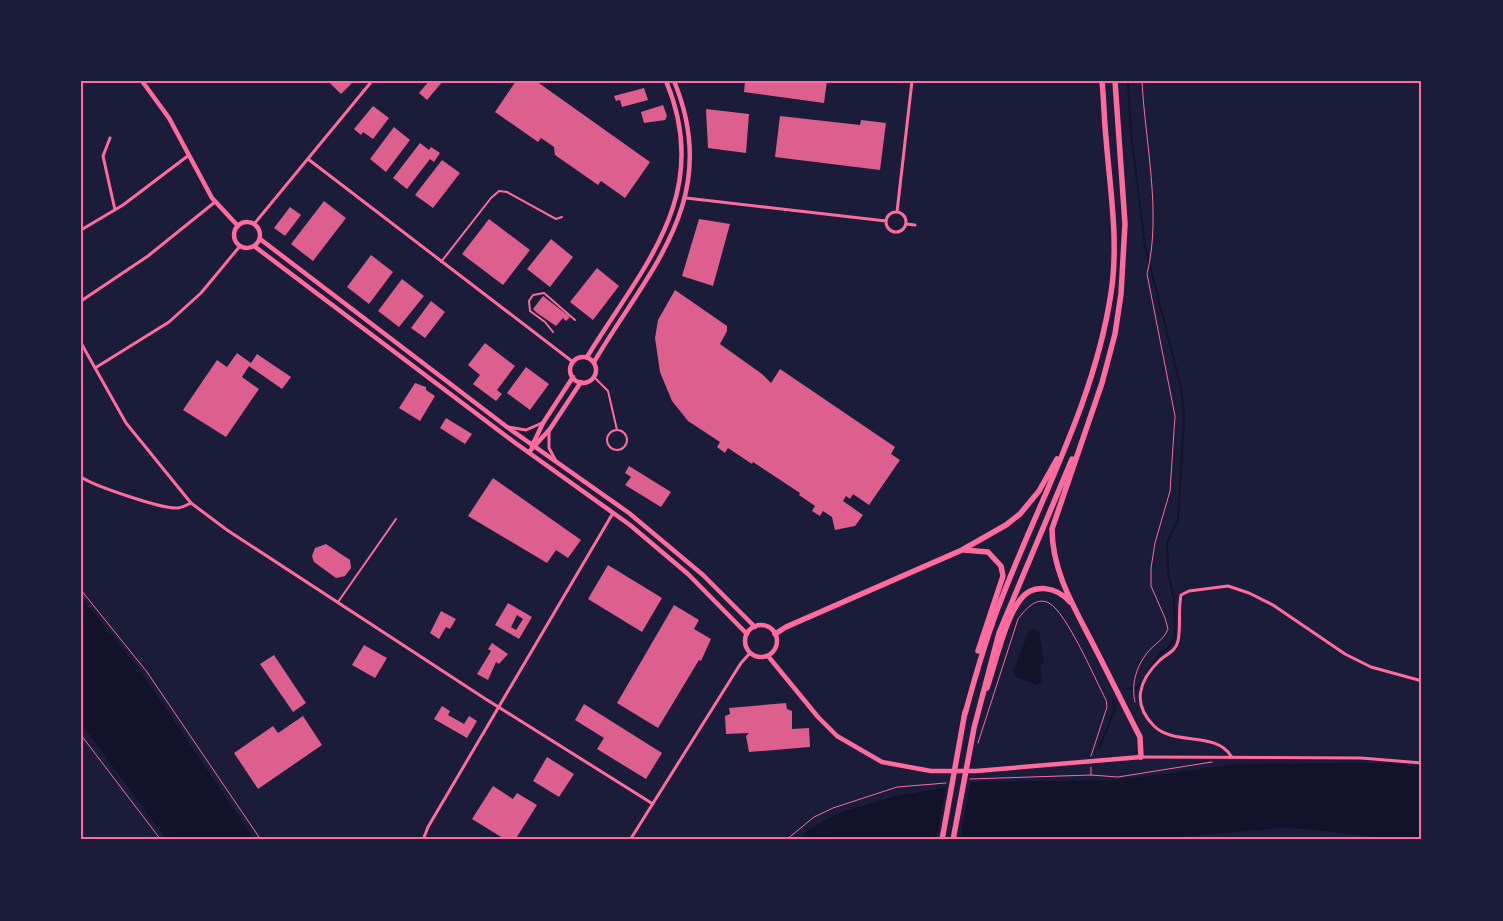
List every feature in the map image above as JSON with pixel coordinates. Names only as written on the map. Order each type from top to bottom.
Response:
[{"type":"main road","points":[[965,714],[982,652],[1003,594],[1090,384],[1111,291],[1113,212],[1103,81]]},
{"type":"main road","points":[[1116,81],[1125,224],[1124,258],[1115,334],[1102,383],[1052,528],[1052,548],[1057,569],[1075,608],[1140,737],[1141,757]]},
{"type":"main road","points":[[953,840],[974,728],[999,633],[1088,423]]},
{"type":"main road","points":[[775,634],[786,627],[962,550],[999,530],[1020,514],[1039,490],[1069,437]]},
{"type":"main road","points":[[942,840],[958,758],[969,685],[1003,576],[1001,566],[988,552],[962,550]]},
{"type":"main road","points":[[974,728],[1014,610],[1021,598],[1033,590],[1045,588],[1056,590],[1075,608]]},
{"type":"street","points":[[142,81],[169,118],[215,202],[238,226]]},
{"type":"street","points":[[254,224],[372,81]]},
{"type":"street","points":[[587,357],[658,246],[673,210],[680,178],[680,141],[677,116],[666,81]]},
{"type":"street","points":[[594,362],[666,249],[682,214],[686,198],[690,161],[689,137],[674,81]]},
{"type":"street","points":[[897,212],[912,81]]},
{"type":"street","points":[[110,138],[103,156],[115,210]]},
{"type":"street","points":[[81,230],[115,210],[189,155]]},
{"type":"street","points":[[308,159],[573,362]]},
{"type":"street","points":[[686,198],[886,221]]},
{"type":"street","points":[[81,301],[148,256],[215,202]]},
{"type":"street","points":[[886,221],[891,213],[897,212],[903,215],[906,224]]},
{"type":"street","points":[[886,221],[888,227],[895,232],[901,230],[906,224]]},
{"type":"street","points":[[244,223],[254,224],[260,231],[260,239],[254,246],[247,248],[240,246],[235,239],[238,226],[244,223]]},
{"type":"street","points":[[906,224],[915,225]]},
{"type":"street","points":[[260,239],[507,427],[659,537],[703,575],[756,627]]},
{"type":"street","points":[[95,368],[169,322],[200,293],[240,246]]},
{"type":"street","points":[[254,246],[613,513],[688,574],[747,634]]},
{"type":"street","points":[[81,343],[126,423],[192,504],[227,530],[498,707],[653,804]]},
{"type":"street","points":[[587,357],[594,362],[596,370],[594,377],[587,382],[581,382],[573,377],[570,370],[573,362],[579,358],[587,357]]},
{"type":"street","points":[[534,445],[543,423],[573,377]]},
{"type":"street","points":[[529,452],[550,429],[581,382]]},
{"type":"street","points":[[507,427],[526,430],[543,423]]},
{"type":"street","points":[[550,429],[549,448],[556,461]]},
{"type":"street","points":[[81,477],[102,488],[164,506],[177,508],[192,504]]},
{"type":"street","points":[[423,840],[428,826],[613,513]]},
{"type":"street","points":[[1231,756],[1220,746],[1166,734],[1153,725],[1140,703],[1138,694],[1142,685],[1159,661],[1174,650],[1178,642],[1181,595],[1189,591],[1228,586],[1249,593],[1273,605],[1345,654],[1371,667],[1422,681]]},
{"type":"street","points":[[764,626],[775,634],[775,649],[768,656],[758,657],[750,653],[746,644],[747,634],[756,627],[764,626]]},
{"type":"street","points":[[630,840],[740,663],[750,653]]},
{"type":"street","points":[[768,656],[818,717],[838,736],[882,762],[931,771],[976,771],[1141,757],[1361,758],[1422,763]]},
{"type":"lane","points":[[441,262],[491,198],[499,191],[507,192],[556,219],[562,216]]},
{"type":"lane","points":[[553,332],[545,322],[530,311],[528,301],[533,295],[544,293],[575,320]]},
{"type":"lane","points":[[594,377],[608,391],[617,430]]},
{"type":"lane","points":[[617,430],[623,432],[627,440],[624,447],[618,450],[612,449],[606,441],[611,432],[617,430]]},
{"type":"lane","points":[[338,602],[396,519]]},
{"type":"path","points":[[1137,706],[1133,681],[1148,652],[1159,643],[1168,630],[1165,618],[1151,586],[1151,568],[1155,543],[1170,491],[1175,416],[1147,274],[1152,253],[1152,227],[1142,81]]},
{"type":"path","points":[[81,590],[147,672],[261,840]]},
{"type":"path","points":[[976,748],[1018,619],[1026,607],[1040,601],[1048,602],[1062,616],[1106,700],[1107,707],[1090,761],[1091,775]]},
{"type":"path","points":[[81,735],[161,840]]},
{"type":"path","points":[[966,780],[1091,775],[1118,777],[1200,765],[1213,762],[1217,756]]},
{"type":"path","points":[[786,840],[814,817],[833,808],[897,787],[948,782]]},
{"type":"shaded area","points":[[81,597],[136,665],[255,840],[167,840],[81,723]]},
{"type":"shaded area","points":[[1033,629],[1039,632],[1044,662],[1040,664],[1042,682],[1037,685],[1016,677],[1013,672],[1029,631]]},
{"type":"shaded area","points":[[1390,763],[1422,767],[1422,840],[1400,840],[1287,827],[1147,840],[797,840],[811,828],[841,812],[897,796],[975,782],[1118,780],[1236,764]]},
{"type":"pier","points":[[971,780],[960,840],[936,840],[947,784]]},
{"type":"building","points":[[328,81],[351,81],[352,83],[341,94]]},
{"type":"building","points":[[429,81],[443,81],[427,100],[419,93]]},
{"type":"building","points":[[516,81],[536,81],[650,162],[625,198],[601,181],[598,185],[555,155],[554,147],[541,138],[538,142],[495,112]]},
{"type":"building","points":[[745,81],[827,81],[824,103],[744,92]]},
{"type":"building","points":[[644,88],[648,100],[622,107],[620,100],[616,101],[614,96]]},
{"type":"building","points":[[663,105],[667,116],[665,120],[644,123],[641,112]]},
{"type":"building","points":[[373,106],[389,118],[373,139],[363,132],[361,135],[354,129]]},
{"type":"building","points":[[706,109],[749,114],[746,153],[708,148]]},
{"type":"building","points":[[780,116],[860,125],[861,120],[886,123],[880,170],[775,157]]},
{"type":"building","points":[[394,127],[410,140],[386,172],[370,159]]},
{"type":"building","points":[[420,143],[429,150],[431,147],[440,153],[434,162],[430,159],[407,189],[393,178]]},
{"type":"building","points":[[442,160],[460,173],[433,208],[415,195]]},
{"type":"building","points":[[324,201],[346,218],[313,261],[291,244]]},
{"type":"building","points":[[290,207],[301,215],[285,236],[274,228]]},
{"type":"building","points":[[489,219],[530,250],[503,285],[462,254]]},
{"type":"building","points":[[699,219],[730,224],[713,286],[682,276]]},
{"type":"building","points":[[551,239],[573,257],[550,287],[527,269]]},
{"type":"building","points":[[371,255],[393,272],[369,304],[347,287]]},
{"type":"building","points":[[597,268],[619,286],[593,320],[570,302]]},
{"type":"building","points":[[402,279],[424,296],[399,327],[378,311]]},
{"type":"building","points":[[675,290],[727,326],[727,331],[720,344],[762,374],[771,383],[780,369],[895,447],[891,454],[900,460],[869,505],[853,494],[850,499],[846,496],[843,501],[863,515],[855,526],[835,530],[832,517],[823,511],[820,516],[812,511],[815,506],[799,495],[800,493],[753,462],[752,464],[728,448],[725,453],[717,447],[720,442],[688,421],[672,401],[660,372],[655,338],[658,320]]},
{"type":"building","points":[[543,296],[570,317],[566,321],[563,318],[556,326],[537,313],[533,309]]},
{"type":"building","points":[[431,301],[445,312],[425,338],[411,328]]},
{"type":"building","points":[[485,343],[515,366],[497,390],[502,394],[496,401],[473,384],[480,375],[468,365]]},
{"type":"building","points":[[237,353],[251,363],[257,354],[291,377],[282,389],[249,366],[242,377],[259,389],[226,437],[183,410],[217,360],[227,367]]},
{"type":"building","points":[[526,367],[549,384],[530,410],[507,393]]},
{"type":"building","points":[[415,383],[426,387],[426,390],[435,396],[420,421],[399,408]]},
{"type":"building","points":[[446,418],[472,434],[465,444],[440,428]]},
{"type":"building","points":[[629,466],[671,492],[661,507],[625,485],[631,477],[625,473]]},
{"type":"building","points":[[493,478],[581,540],[568,558],[556,550],[547,563],[468,516]]},
{"type":"building","points":[[326,544],[350,560],[351,568],[345,576],[336,578],[314,562],[312,556],[315,548]]},
{"type":"building","points":[[608,565],[662,598],[642,632],[588,599]]},
{"type":"building","points":[[508,603],[532,617],[519,639],[495,625]],"holes":[[[517,615],[523,619],[516,630],[511,627]]]},
{"type":"building","points":[[674,605],[699,620],[694,629],[711,639],[701,661],[699,660],[658,728],[617,703]]},
{"type":"building","points":[[441,611],[456,619],[450,629],[446,627],[439,639],[430,633]]},
{"type":"building","points":[[492,643],[508,654],[499,664],[496,662],[488,680],[477,674],[491,651],[488,649]]},
{"type":"building","points":[[364,645],[387,658],[375,678],[352,665]]},
{"type":"building","points":[[274,655],[306,703],[293,712],[260,664]]},
{"type":"building","points":[[786,703],[787,709],[792,711],[792,729],[809,728],[810,747],[749,752],[746,736],[749,733],[726,734],[725,716],[730,714],[729,708]]},
{"type":"building","points":[[584,704],[662,753],[646,779],[597,749],[604,738],[575,720]]},
{"type":"building","points":[[442,706],[450,711],[448,715],[464,724],[469,716],[477,721],[467,738],[434,719]]},
{"type":"building","points":[[303,716],[322,745],[258,789],[234,753],[273,726],[278,733]]},
{"type":"building","points":[[547,757],[574,774],[559,797],[533,781]]},
{"type":"building","points":[[493,786],[513,799],[517,793],[537,805],[515,840],[506,840],[472,819]]},
{"type":"waterway","points":[[1128,81],[1131,134],[1145,246],[1181,388],[1184,417],[1178,520],[1167,543],[1168,573],[1174,598],[1175,637],[1168,648],[1159,654],[1150,669]]},
{"type":"waterway","points":[[1125,689],[1137,688],[1142,682]]},
{"type":"waterway","points":[[1099,748],[1115,709],[1113,700]]}]
